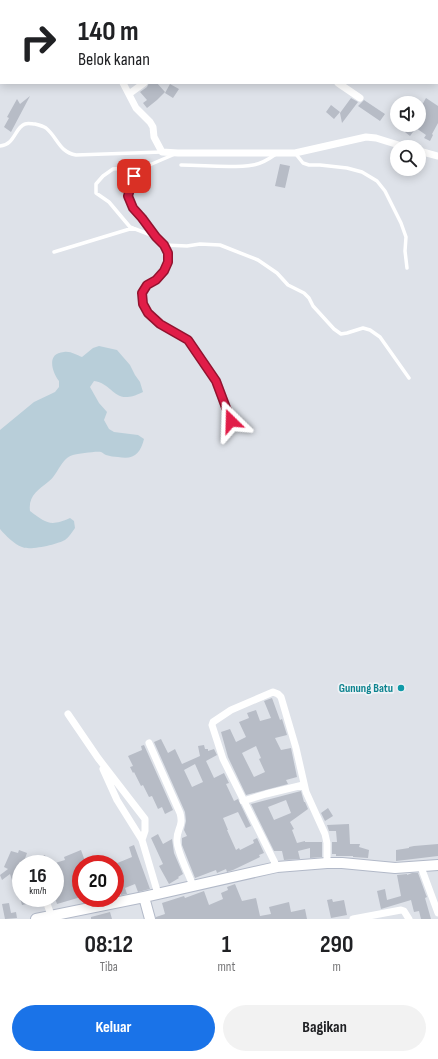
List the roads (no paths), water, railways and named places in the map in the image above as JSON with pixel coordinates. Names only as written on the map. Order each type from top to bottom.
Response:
[{"type":"main road","points":[[36,919],[158,894],[277,867],[327,863],[395,868],[438,865]]},
{"type":"main road","points":[[144,897],[150,919]]},
{"type":"street","points":[[124,84],[136,108],[153,127],[154,137],[162,152],[295,153],[366,137],[390,142]]},
{"type":"street","points":[[129,94],[143,84]]},
{"type":"street","points":[[339,84],[360,98]]},
{"type":"street","points":[[426,153],[438,156]]},
{"type":"street","points":[[277,867],[223,760],[212,725],[213,722],[231,710],[273,692],[281,697],[296,748],[303,785],[325,834],[327,843],[327,863]]},
{"type":"street","points":[[68,714],[98,758],[145,819],[145,831],[142,840]]},
{"type":"street","points":[[149,743],[180,813],[182,823],[177,838],[177,846],[193,886]]},
{"type":"street","points":[[98,758],[117,800],[142,840],[158,894]]},
{"type":"street","points":[[243,801],[303,785]]},
{"type":"street","points":[[421,867],[438,913]]},
{"type":"street","points":[[48,907],[51,915]]},
{"type":"street","points":[[353,919],[401,910],[404,911],[409,919]]},
{"type":"lane","points":[[0,146],[10,142],[21,126],[30,124],[44,126],[50,131],[58,144],[69,154],[162,152]]},
{"type":"lane","points":[[178,153],[140,169],[134,176],[128,196],[133,208],[164,245],[168,253],[168,262],[164,271],[156,280],[147,285],[142,293],[143,304],[148,313],[160,324],[188,340],[216,381],[231,421]]},
{"type":"lane","points":[[181,165],[254,165],[279,153]]},
{"type":"lane","points":[[295,153],[303,163],[309,165],[347,168],[362,172],[377,181],[401,223],[406,237],[405,251],[407,268]]},
{"type":"lane","points":[[140,169],[113,169],[103,176],[96,184],[95,189],[96,193],[109,202],[133,228],[156,237]]},
{"type":"lane","points":[[54,252],[133,228]]},
{"type":"lane","points":[[164,245],[220,245],[258,260],[277,273],[288,285],[304,293],[334,329],[341,334],[363,328],[370,330],[380,337],[410,378]]},
{"type":"place","name":"Gunung Batu","points":[[401,688]]}]
